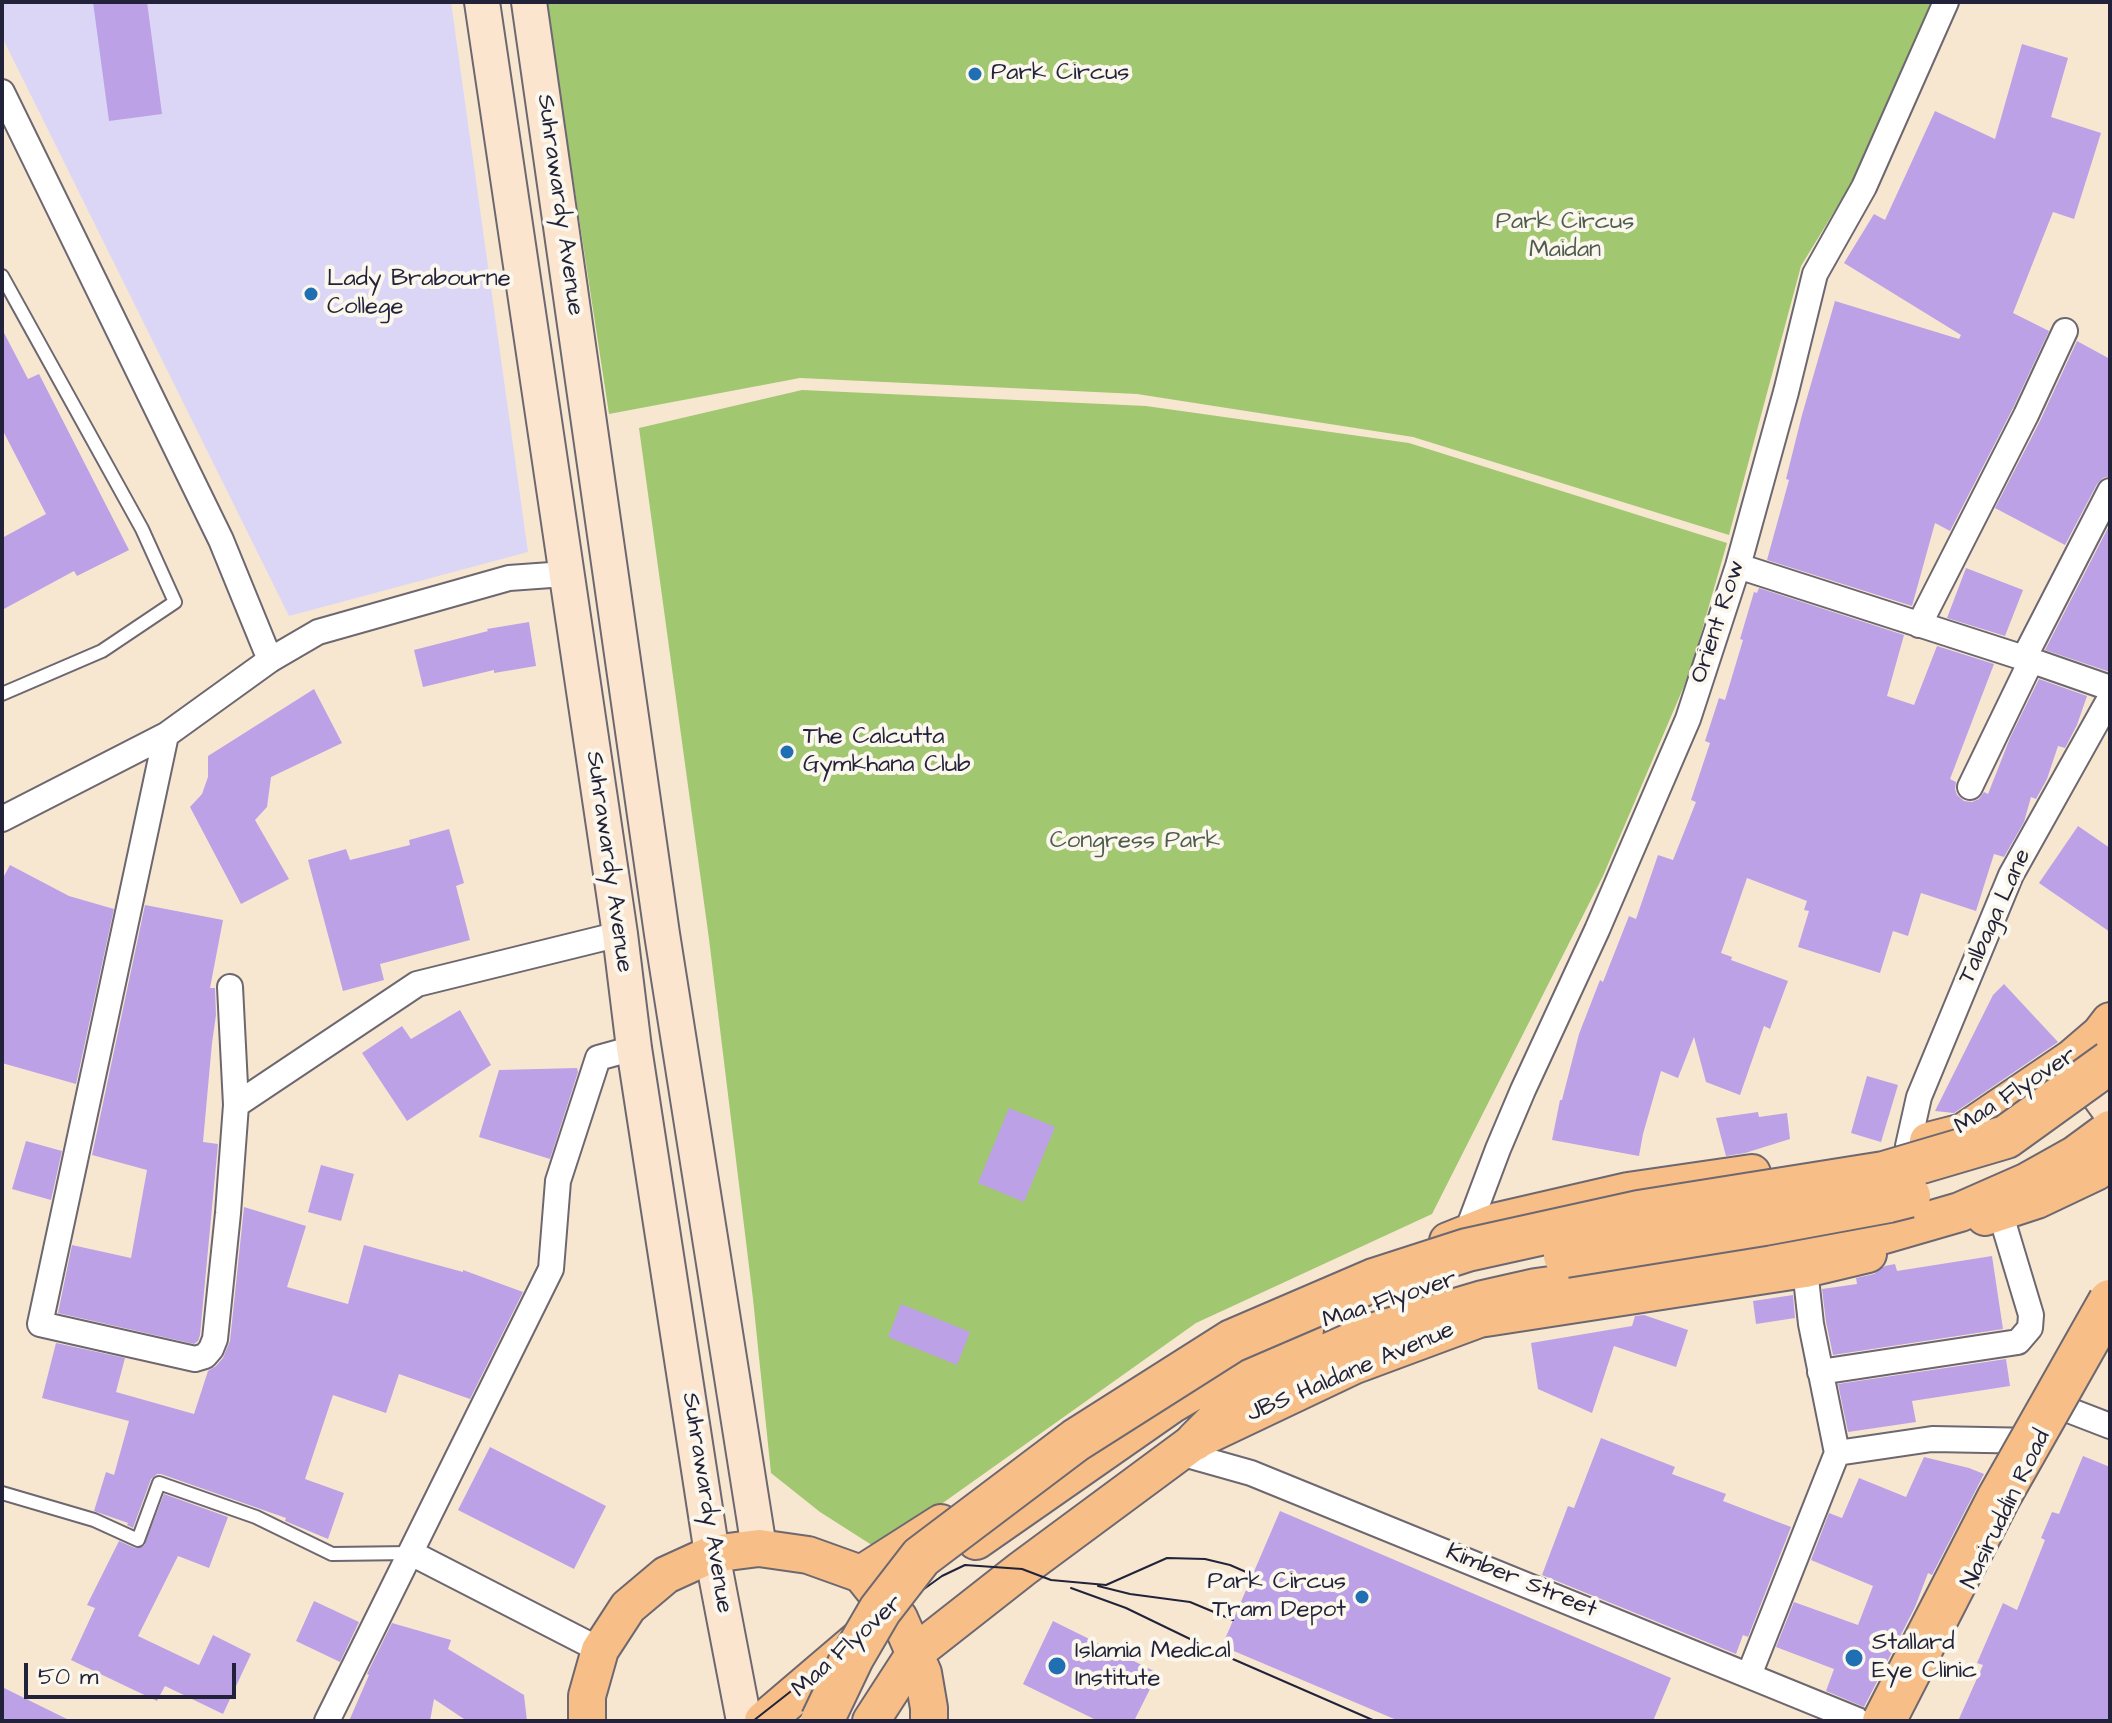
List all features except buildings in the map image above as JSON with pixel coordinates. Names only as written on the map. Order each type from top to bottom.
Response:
[{"type":"highway","points":[[822,1721],[873,1622],[921,1557],[1076,1440],[1232,1341],[1374,1280],[1467,1250],[1639,1212],[1884,1173],[2006,1137],[2091,1060]]},
{"type":"highway","name":"Maa Flyover","points":[[764,1721],[957,1553],[1171,1404],[1261,1351],[1327,1319],[1501,1267],[1764,1224],[1912,1195],[2056,1130],[2110,1088]]},
{"type":"highway","name":"Maa Flyover","points":[[1188,1447],[1232,1404],[1323,1355],[1375,1332],[1536,1288],[1785,1253],[1884,1234],[1960,1212],[2026,1183],[2076,1155],[2110,1130]]},
{"type":"highway","points":[[1884,1721],[1998,1499],[2110,1300]]},
{"type":"main road","name":"Suhrawardy Avenue","points":[[482,2],[620,934],[634,1048],[712,1554],[744,1721]]},
{"type":"main road","name":"Suhrawardy Avenue","points":[[529,2],[662,934],[759,1548]]},
{"type":"main road","name":"Maa Flyover","points":[[861,1574],[1170,1375],[1237,1327],[1498,1221],[1628,1191],[1875,1154],[1963,1132],[2091,1060],[2100,1034],[2110,1021]]},
{"type":"main road","points":[[2091,1060],[2110,1111]]},
{"type":"main road","name":"JBS Haldane Avenue","points":[[871,1721],[915,1653],[1022,1569],[1188,1447],[1355,1365],[1479,1319],[1805,1269],[1910,1244],[2037,1200],[2096,1172],[2110,1160]]},
{"type":"main road","name":"Nasiruddin Road","points":[[1904,1721],[2110,1300]]},
{"type":"main road","points":[[587,1721],[587,1696],[600,1650],[628,1607],[666,1575],[712,1554],[759,1548],[808,1555],[861,1574],[899,1618],[923,1673],[929,1721]]},
{"type":"street","name":"Orient Row","points":[[1466,1234],[1513,1114],[1688,719],[1738,566],[1815,274],[1864,187],[1946,2]]},
{"type":"street","points":[[2,92],[221,540],[270,660]]},
{"type":"street","points":[[1919,625],[2026,415],[2065,331]]},
{"type":"street","points":[[1970,787],[2110,491]]},
{"type":"street","points":[[1738,566],[2110,688]]},
{"type":"street","points":[[2,819],[166,735],[270,660],[318,632],[509,578],[565,574]]},
{"type":"street","name":"Talbaga Lane","points":[[1908,1146],[1919,1097],[2011,875],[2110,698]]},
{"type":"street","points":[[166,735],[40,1324],[195,1359],[205,1356],[211,1349],[215,1339],[228,1213],[236,1105],[230,987]]},
{"type":"street","points":[[236,1105],[417,984],[620,934]]},
{"type":"street","points":[[327,1721],[551,1269],[558,1181],[598,1058],[634,1048]]},
{"type":"street","points":[[1820,1372],[2018,1342],[2030,1328],[2031,1315],[2000,1212]]},
{"type":"street","points":[[1749,1675],[1837,1453],[1811,1324],[1805,1269]]},
{"type":"street","points":[[2058,1406],[2110,1426]]},
{"type":"street","points":[[1837,1453],[1932,1439],[2040,1441]]},
{"type":"street","name":"Kimber Street","points":[[1188,1447],[1860,1721]]},
{"type":"street","points":[[411,1553],[600,1650]]},
{"type":"lane","points":[[2,276],[142,529],[175,602],[102,651],[2,694]]},
{"type":"lane","points":[[2,1493],[94,1520],[138,1540],[159,1483],[256,1517],[332,1554],[411,1553]]},
{"type":"shaded area","name":"Lady Brabourne College","points":[[2,2],[451,2],[528,552],[289,616],[2,37]]},
{"type":"green space","name":"Park Circus Maidan","points":[[546,2],[1932,2],[1857,174],[1801,266],[1729,535],[1413,437],[1137,394],[800,378],[609,414]]},
{"type":"green space","name":"Congress Park","points":[[802,390],[1146,406],[1409,443],[1727,543],[1690,672],[1603,876],[1432,1214],[1196,1323],[878,1549],[820,1512],[771,1473],[709,939],[639,428]]},
{"type":"tram line","points":[[753,1721],[892,1612],[942,1576],[965,1565],[1022,1569],[1051,1580],[1106,1585],[1167,1558],[1205,1559],[1253,1575]]},
{"type":"tram line","points":[[1098,1586],[1190,1602],[1233,1620]]},
{"type":"tram line","points":[[1071,1588],[1126,1608],[1219,1653],[1375,1721]]},
{"type":"tram line","points":[[831,1721],[829,1685],[841,1656]]},
{"type":"place","name":"Park Circus","points":[[975,74]]},
{"type":"place","name":"Lady Brabourne College","points":[[311,294]]},
{"type":"place","name":"The Calcutta Gymkhana Club","points":[[787,752]]},
{"type":"place","name":"Park Circus Tram Depot","points":[[1362,1597]]},
{"type":"place","name":"Stallard Eye Clinic","points":[[1854,1658]]},
{"type":"place","name":"Islamia Medical Institute","points":[[1057,1666]]}]
